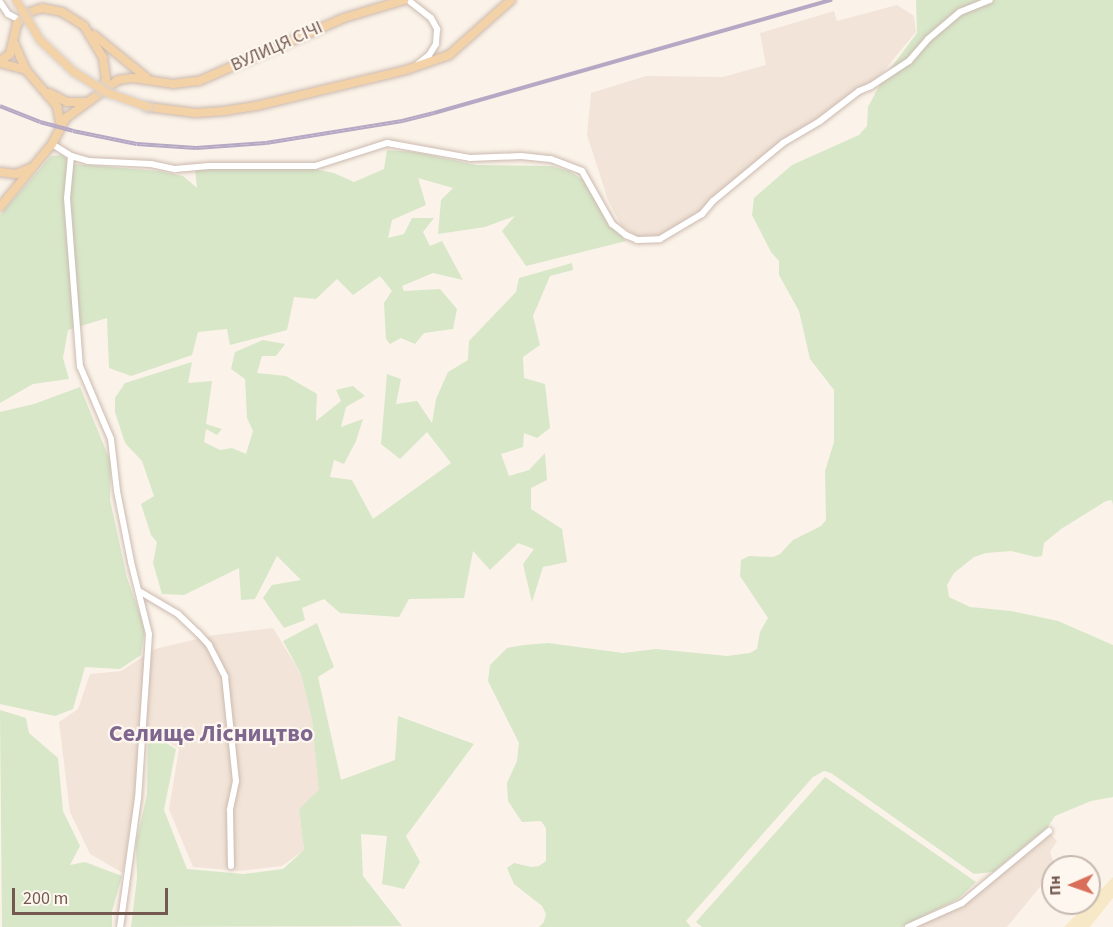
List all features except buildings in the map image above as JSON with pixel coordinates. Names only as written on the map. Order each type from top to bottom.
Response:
[{"type":"main road","points":[[16,0],[40,40],[74,72],[108,93],[148,107],[196,113],[256,106],[406,70],[449,55],[511,0]]},
{"type":"main road","name":"ВУЛИЦЯ СІЧІ","points":[[98,94],[118,80],[133,78],[173,84],[199,81],[344,18],[406,0]]},
{"type":"main road","points":[[0,62],[10,54],[20,20],[27,13],[42,8],[62,12],[84,26],[114,54],[149,80]]},
{"type":"main road","points":[[0,207],[37,164],[73,111],[98,94],[105,85],[107,70],[103,58],[84,26]]},
{"type":"main road","points":[[13,39],[26,70],[57,106],[61,126]]},
{"type":"main road","points":[[0,62],[26,70]]},
{"type":"main road","points":[[44,90],[67,102],[85,102]]},
{"type":"main road","points":[[0,172],[16,174],[27,171],[37,164]]},
{"type":"street","points":[[406,0],[431,18],[437,30],[436,44],[429,55],[406,70]]},
{"type":"street","points":[[52,144],[71,156],[88,161],[152,164],[175,169],[209,166],[293,168],[321,165],[363,148],[396,143],[470,158],[521,156],[551,159],[582,171],[612,224],[626,235],[637,240],[660,239],[702,214],[713,201],[783,143],[820,121],[859,91],[871,86],[909,61],[928,39],[960,12],[990,0]]},
{"type":"street","points":[[0,2],[8,14],[20,20]]},
{"type":"street","points":[[71,156],[67,198],[80,366],[111,439],[117,491],[149,634],[138,798],[120,927]]},
{"type":"street","points":[[139,591],[178,614],[198,633],[209,645],[225,677],[236,781],[230,810],[231,866]]},
{"type":"street","points":[[908,927],[962,903],[1049,831]]},
{"type":"shaded area","points":[[897,5],[914,16],[916,32],[881,74],[816,125],[778,148],[664,239],[640,238],[621,225],[608,200],[587,135],[591,93],[646,76],[723,77],[766,65],[760,33],[834,11],[837,21]]},
{"type":"shaded area","points":[[273,628],[301,674],[312,720],[320,790],[299,809],[304,850],[282,866],[240,871],[193,867],[169,809],[179,749],[147,730],[123,873],[90,854],[70,812],[59,722],[78,709],[90,674],[121,671],[155,649],[214,635]]},
{"type":"shaded area","points":[[1050,833],[1057,841],[1050,852],[1051,855],[1041,855],[1041,886],[1007,927],[915,927],[963,904]]},
{"type":"green space","points":[[916,0],[1113,0],[1113,505],[1112,500],[1106,501],[1061,529],[1044,543],[1042,556],[1036,557],[1011,551],[986,553],[974,557],[954,573],[947,585],[949,597],[970,607],[1011,611],[1058,621],[1113,645],[1113,797],[1091,801],[1055,816],[1048,827],[993,872],[974,874],[831,773],[824,771],[813,777],[686,921],[691,927],[539,927],[544,922],[546,914],[542,906],[514,884],[507,868],[514,863],[531,867],[539,866],[546,861],[546,828],[541,821],[522,822],[508,801],[507,783],[517,761],[519,743],[488,681],[490,665],[507,648],[548,643],[623,653],[656,649],[727,656],[750,653],[757,649],[760,632],[768,618],[740,576],[741,560],[749,556],[773,557],[780,554],[793,540],[821,526],[826,520],[825,471],[834,442],[834,390],[810,359],[799,311],[779,275],[779,261],[771,252],[752,215],[754,198],[792,165],[859,135],[867,126],[868,107],[884,77],[917,33]]},
{"type":"green space","points":[[387,150],[415,152],[476,165],[552,166],[569,171],[584,180],[599,201],[606,220],[626,241],[526,266],[502,231],[515,216],[485,227],[438,234],[441,200],[453,188],[418,178],[426,205],[392,220],[388,238],[404,234],[412,218],[434,218],[423,232],[430,246],[442,241],[463,280],[433,273],[402,286],[404,291],[440,289],[457,309],[453,329],[424,333],[415,344],[401,338],[390,344],[386,339],[384,303],[392,291],[380,276],[353,295],[337,279],[316,299],[294,297],[287,330],[230,345],[227,329],[198,332],[192,355],[131,376],[109,368],[107,318],[68,330],[63,358],[69,379],[33,384],[0,403],[0,215],[51,156],[62,155],[73,164],[159,171],[183,176],[197,188],[195,168],[304,167],[334,173],[354,182],[384,169]]},
{"type":"green space","points":[[572,263],[573,270],[550,276],[533,316],[540,345],[523,357],[524,378],[545,384],[550,428],[537,438],[524,433],[523,447],[501,454],[509,476],[529,470],[545,453],[547,480],[531,488],[531,509],[562,529],[567,562],[543,567],[532,602],[523,564],[534,549],[518,543],[490,570],[473,551],[464,598],[409,599],[399,617],[340,613],[324,599],[302,608],[305,620],[284,628],[263,598],[272,585],[301,580],[277,556],[255,599],[241,600],[239,568],[184,595],[162,594],[153,563],[157,542],[151,535],[141,504],[154,496],[142,461],[125,443],[115,412],[115,398],[125,383],[192,362],[188,383],[212,381],[206,424],[222,429],[217,435],[206,429],[204,442],[220,450],[232,448],[246,454],[253,431],[247,418],[245,379],[231,369],[235,352],[263,340],[285,344],[276,356],[262,356],[257,373],[286,376],[317,394],[316,421],[341,401],[336,390],[353,386],[365,396],[346,407],[341,427],[363,419],[356,441],[344,464],[334,460],[330,477],[352,480],[373,519],[451,463],[427,432],[400,459],[381,444],[387,374],[401,379],[396,404],[417,401],[432,423],[436,399],[448,372],[468,360],[469,341],[516,292],[519,278]]},
{"type":"green space","points":[[80,387],[111,463],[110,500],[127,578],[145,628],[141,655],[120,669],[85,667],[73,709],[55,716],[0,704],[0,412],[34,404]]},
{"type":"green space","points":[[317,623],[334,667],[318,677],[341,780],[395,760],[398,716],[474,744],[406,836],[420,862],[404,889],[382,884],[387,836],[361,834],[363,876],[402,926],[131,927],[137,878],[136,843],[147,795],[148,732],[176,749],[164,810],[187,869],[243,874],[283,869],[304,850],[299,809],[319,790],[312,720],[301,674],[283,641]]},
{"type":"green space","points":[[0,710],[26,718],[29,733],[58,758],[63,811],[80,846],[70,865],[85,862],[122,876],[112,911],[112,927],[2,927]]},
{"type":"green space","points":[[825,777],[976,882],[958,899],[902,927],[702,927],[696,922]]},
{"type":"sand","points":[[1113,877],[1113,898],[1101,913],[1101,889]]},
{"type":"sand","points":[[1076,915],[1100,915],[1090,927],[1064,927]]},
{"type":"railway","points":[[0,106],[40,122],[137,144],[196,148],[266,143],[402,121],[434,113],[832,0]]},
{"type":"district","name":"Селище Лісництво","points":[[211,734]]}]
